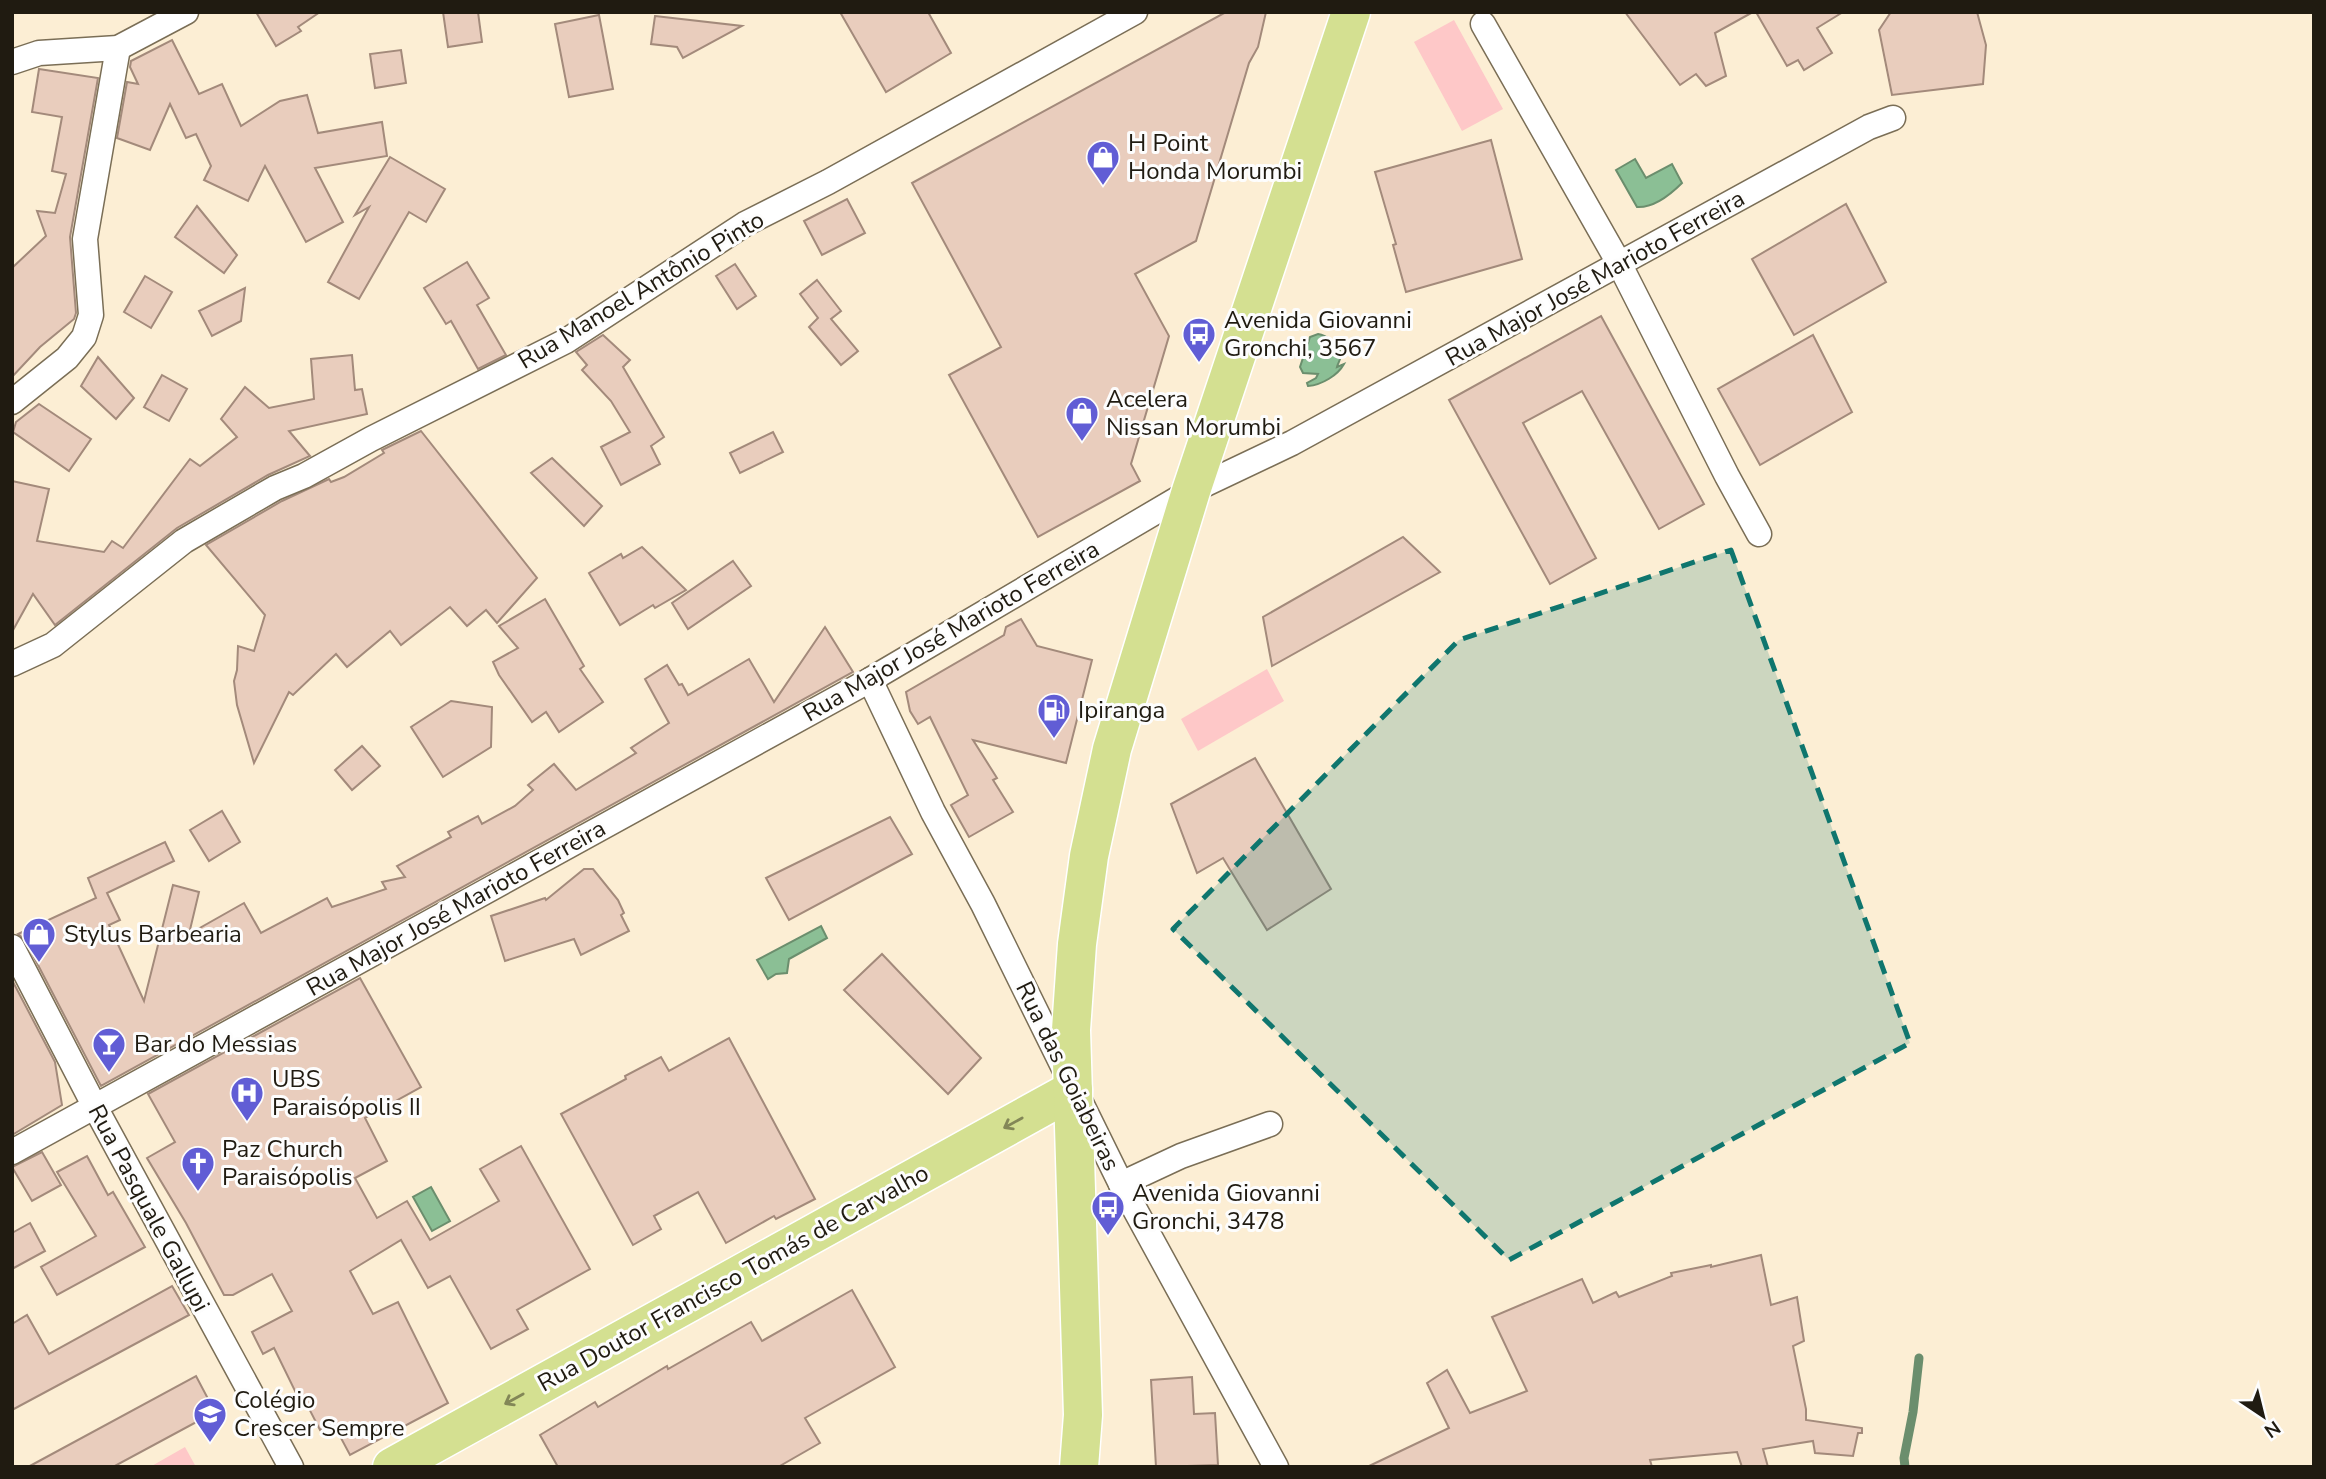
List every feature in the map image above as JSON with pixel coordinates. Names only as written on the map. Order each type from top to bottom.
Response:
[{"type":"main road","points":[[1079,1467],[1083,1415],[1071,1030],[1077,944],[1089,856],[1112,749],[1191,491],[1351,12]]},
{"type":"main road","name":"Rua Doutor Francisco Tomás de Carvalho","points":[[392,1467],[1073,1090]]},
{"type":"main road","points":[[1083,1415],[1099,1448],[1101,1467]]},
{"type":"street","points":[[12,62],[39,53],[118,48],[186,12]]},
{"type":"street","name":"Rua Manoel Antônio Pinto","points":[[12,664],[53,645],[184,541],[275,488],[304,476],[371,439],[566,341],[746,224],[828,182],[1135,12]]},
{"type":"street","points":[[1483,24],[1620,265],[1759,534]]},
{"type":"street","points":[[12,402],[67,358],[84,337],[91,315],[85,239],[118,48]]},
{"type":"street","name":"Rua Major José Marioto Ferreira","points":[[12,1152],[870,680],[1191,491],[1292,443],[1869,127],[1893,118]]},
{"type":"street","name":"Rua das Goiabeiras","points":[[870,680],[933,812],[983,904],[1121,1184],[1276,1467]]},
{"type":"street","name":"Rua Pasquale Gallupi","points":[[12,947],[94,1107],[291,1467]]},
{"type":"street","points":[[1121,1184],[1181,1156],[1270,1124]]},
{"type":"highlighted area","points":[[1731,550],[1910,1043],[1509,1260],[1173,929],[1459,640]]},
{"type":"shaded area","points":[[1454,20],[1503,109],[1462,131],[1414,42]]},
{"type":"shaded area","points":[[1635,159],[1646,178],[1672,164],[1682,183],[1656,203],[1637,207],[1616,170]]},
{"type":"shaded area","points":[[1318,334],[1329,338],[1338,348],[1341,355],[1337,367],[1344,364],[1329,379],[1308,386],[1307,383],[1318,374],[1303,373],[1300,367],[1310,337]]},
{"type":"shaded area","points":[[1267,669],[1284,701],[1198,751],[1181,719]]},
{"type":"shaded area","points":[[821,926],[827,938],[789,959],[787,973],[776,974],[768,979],[757,960]]},
{"type":"shaded area","points":[[431,1187],[450,1221],[432,1231],[413,1197]]},
{"type":"shaded area","points":[[185,1447],[196,1467],[150,1467]]},
{"type":"building","points":[[256,12],[320,12],[298,27],[301,31],[276,46]]},
{"type":"building","points":[[443,12],[478,12],[482,42],[448,47]]},
{"type":"building","points":[[840,12],[928,12],[951,53],[886,92]]},
{"type":"building","points":[[1226,12],[1266,12],[1258,47],[1249,63],[1196,241],[1135,274],[1169,336],[1131,464],[1140,481],[1038,537],[949,375],[1001,347],[912,183]]},
{"type":"building","points":[[1625,12],[1753,12],[1715,33],[1726,76],[1706,86],[1696,74],[1680,85]]},
{"type":"building","points":[[1756,12],[1843,12],[1817,28],[1832,53],[1804,70],[1798,60],[1787,66]]},
{"type":"building","points":[[1891,12],[1977,12],[1986,45],[1983,84],[1892,95],[1879,30]]},
{"type":"building","points":[[599,15],[613,89],[569,97],[555,24]]},
{"type":"building","points":[[655,16],[742,26],[683,58],[677,47],[651,44]]},
{"type":"building","points":[[172,40],[199,94],[222,84],[241,126],[280,101],[307,95],[318,133],[382,122],[387,156],[315,168],[343,222],[306,242],[265,166],[248,201],[204,180],[211,166],[196,134],[186,138],[170,104],[150,150],[117,138],[127,82],[138,84],[130,67],[131,61]]},
{"type":"building","points":[[401,50],[406,83],[375,88],[370,54]]},
{"type":"building","points":[[39,69],[98,78],[70,237],[76,313],[74,319],[40,347],[12,377],[12,268],[46,236],[37,211],[55,213],[66,174],[52,171],[62,117],[32,112]]},
{"type":"building","points":[[1491,140],[1522,259],[1406,292],[1393,245],[1396,244],[1375,172]]},
{"type":"building","points":[[390,157],[445,189],[426,222],[409,212],[359,299],[328,282],[369,207],[355,215]]},
{"type":"building","points":[[847,199],[865,233],[822,255],[804,221]]},
{"type":"building","points":[[1846,204],[1886,282],[1794,335],[1752,259]]},
{"type":"building","points":[[197,206],[237,255],[224,273],[175,237]]},
{"type":"building","points":[[467,262],[489,298],[477,305],[506,355],[478,369],[451,321],[446,324],[424,288]]},
{"type":"building","points":[[735,264],[756,296],[737,309],[716,276]]},
{"type":"building","points":[[145,276],[172,292],[151,328],[124,312]]},
{"type":"building","points":[[817,280],[841,311],[831,319],[858,351],[841,365],[809,327],[818,318],[800,294]]},
{"type":"building","points":[[245,288],[241,321],[212,336],[199,311]]},
{"type":"building","points":[[1601,316],[1704,504],[1659,529],[1582,391],[1523,423],[1596,558],[1550,584],[1449,400]]},
{"type":"building","points":[[603,335],[630,360],[623,367],[664,437],[651,446],[660,464],[621,485],[601,447],[630,432],[611,401],[582,370],[587,365],[576,352]]},
{"type":"building","points":[[1813,335],[1852,412],[1760,465],[1718,389]]},
{"type":"building","points":[[352,355],[355,390],[362,389],[367,414],[289,431],[310,456],[268,475],[177,528],[55,625],[33,594],[12,632],[12,481],[49,489],[37,541],[104,552],[112,541],[123,548],[190,459],[200,466],[237,437],[221,419],[245,387],[269,408],[314,399],[311,359]]},
{"type":"building","points":[[98,357],[134,398],[116,419],[81,386]]},
{"type":"building","points":[[162,375],[187,389],[169,421],[144,407]]},
{"type":"building","points":[[39,404],[91,439],[69,471],[13,432],[16,422]]},
{"type":"building","points":[[421,431],[537,578],[497,623],[486,610],[467,626],[450,607],[401,645],[390,631],[347,667],[336,654],[293,695],[289,692],[254,763],[237,705],[234,681],[238,646],[254,651],[265,615],[206,545],[282,501],[329,479],[331,482],[344,477],[384,453],[382,450]]},
{"type":"building","points":[[773,432],[783,452],[740,473],[730,453]]},
{"type":"building","points":[[552,458],[602,506],[584,526],[531,473]]},
{"type":"building","points":[[1403,537],[1440,572],[1272,666],[1263,617]]},
{"type":"building","points":[[642,547],[686,590],[655,608],[653,605],[620,625],[589,573],[621,554],[623,558]]},
{"type":"building","points":[[733,561],[751,586],[688,629],[672,603]]},
{"type":"building","points":[[545,599],[584,666],[580,669],[603,702],[559,732],[546,712],[532,722],[493,662],[518,648],[499,626]]},
{"type":"building","points":[[1021,619],[1037,646],[1092,660],[1066,763],[973,740],[997,778],[993,780],[1013,812],[969,837],[951,805],[968,795],[930,717],[918,724],[910,711],[906,692],[1004,635],[1006,627]]},
{"type":"building","points":[[825,627],[853,672],[101,1086],[25,940],[18,934],[96,898],[88,878],[165,842],[174,861],[107,893],[120,920],[109,925],[144,1001],[173,885],[199,892],[189,934],[244,903],[261,933],[327,898],[332,907],[386,889],[382,882],[405,877],[397,866],[451,837],[448,832],[478,816],[482,824],[515,806],[533,790],[528,785],[554,764],[576,790],[636,753],[631,748],[669,723],[645,679],[667,665],[688,695],[749,659],[774,702]]},
{"type":"building","points":[[451,701],[492,707],[491,747],[443,777],[411,727]]},
{"type":"building","points":[[362,746],[380,766],[352,790],[335,770]]},
{"type":"building","points":[[1255,758],[1331,889],[1267,930],[1223,858],[1197,873],[1171,804]]},
{"type":"building","points":[[222,811],[240,842],[209,861],[190,830]]},
{"type":"building","points":[[890,817],[912,854],[789,920],[766,878]]},
{"type":"building","points":[[584,869],[593,869],[618,900],[624,913],[621,915],[629,931],[581,955],[574,939],[505,961],[491,916],[545,898],[546,900]]},
{"type":"building","points":[[882,954],[981,1058],[948,1094],[844,990]]},
{"type":"building","points":[[360,978],[421,1087],[365,1118],[387,1161],[355,1178],[377,1218],[407,1201],[430,1240],[499,1201],[480,1169],[521,1146],[590,1269],[517,1310],[528,1329],[491,1349],[450,1276],[428,1288],[401,1240],[350,1271],[373,1314],[398,1302],[448,1403],[350,1455],[333,1423],[320,1430],[300,1391],[296,1393],[274,1348],[263,1354],[252,1332],[292,1311],[272,1274],[233,1295],[224,1295],[186,1223],[147,1158],[175,1142],[148,1094]]},
{"type":"building","points":[[12,980],[55,1062],[62,1105],[12,1135]]},
{"type":"building","points":[[729,1038],[815,1199],[776,1219],[774,1216],[726,1243],[698,1192],[654,1216],[661,1229],[633,1245],[561,1114],[661,1057],[669,1071]]},
{"type":"building","points":[[42,1152],[61,1185],[32,1201],[12,1167]]},
{"type":"building","points":[[87,1156],[108,1195],[113,1192],[145,1247],[57,1295],[41,1267],[96,1236],[57,1172]]},
{"type":"building","points":[[30,1223],[45,1251],[12,1269],[12,1233]]},
{"type":"building","points":[[1761,1255],[1771,1305],[1797,1297],[1804,1341],[1793,1346],[1806,1420],[1862,1428],[1862,1433],[1858,1433],[1853,1456],[1815,1453],[1813,1441],[1763,1449],[1768,1467],[1742,1467],[1737,1452],[1650,1460],[1652,1467],[1367,1467],[1449,1428],[1427,1383],[1447,1370],[1470,1413],[1527,1391],[1492,1317],[1582,1279],[1593,1303],[1616,1292],[1619,1297],[1672,1276],[1671,1273]]},
{"type":"building","points":[[172,1286],[189,1315],[12,1410],[12,1324],[27,1315],[49,1354]]},
{"type":"building","points":[[852,1290],[895,1367],[805,1418],[820,1443],[778,1467],[558,1467],[540,1435],[595,1402],[598,1407],[667,1366],[668,1369],[751,1322],[762,1341]]},
{"type":"building","points":[[196,1376],[215,1412],[113,1467],[28,1467]]},
{"type":"building","points":[[1192,1377],[1194,1414],[1215,1413],[1218,1465],[1156,1467],[1151,1380]]},
{"type":"waterway","points":[[1905,1467],[1904,1458],[1919,1358]]},
{"type":"place","name":"H Point Honda Morumbi","points":[[1103,187]]},
{"type":"place","name":"Avenida Giovanni Gronchi, 3567","points":[[1199,364]]},
{"type":"place","name":"Acelera Nissan Morumbi","points":[[1082,443]]},
{"type":"place","name":"Ipiranga","points":[[1054,740]]},
{"type":"place","name":"Stylus Barbearia","points":[[39,964]]},
{"type":"place","name":"Bar do Messias","points":[[109,1074]]},
{"type":"place","name":"UBS Paraisópolis II","points":[[247,1123]]},
{"type":"place","name":"Paz Church Paraisópolis","points":[[198,1193]]},
{"type":"place","name":"Avenida Giovanni Gronchi, 3478","points":[[1108,1237]]},
{"type":"place","name":"Colégio Crescer Sempre","points":[[210,1444]]}]
